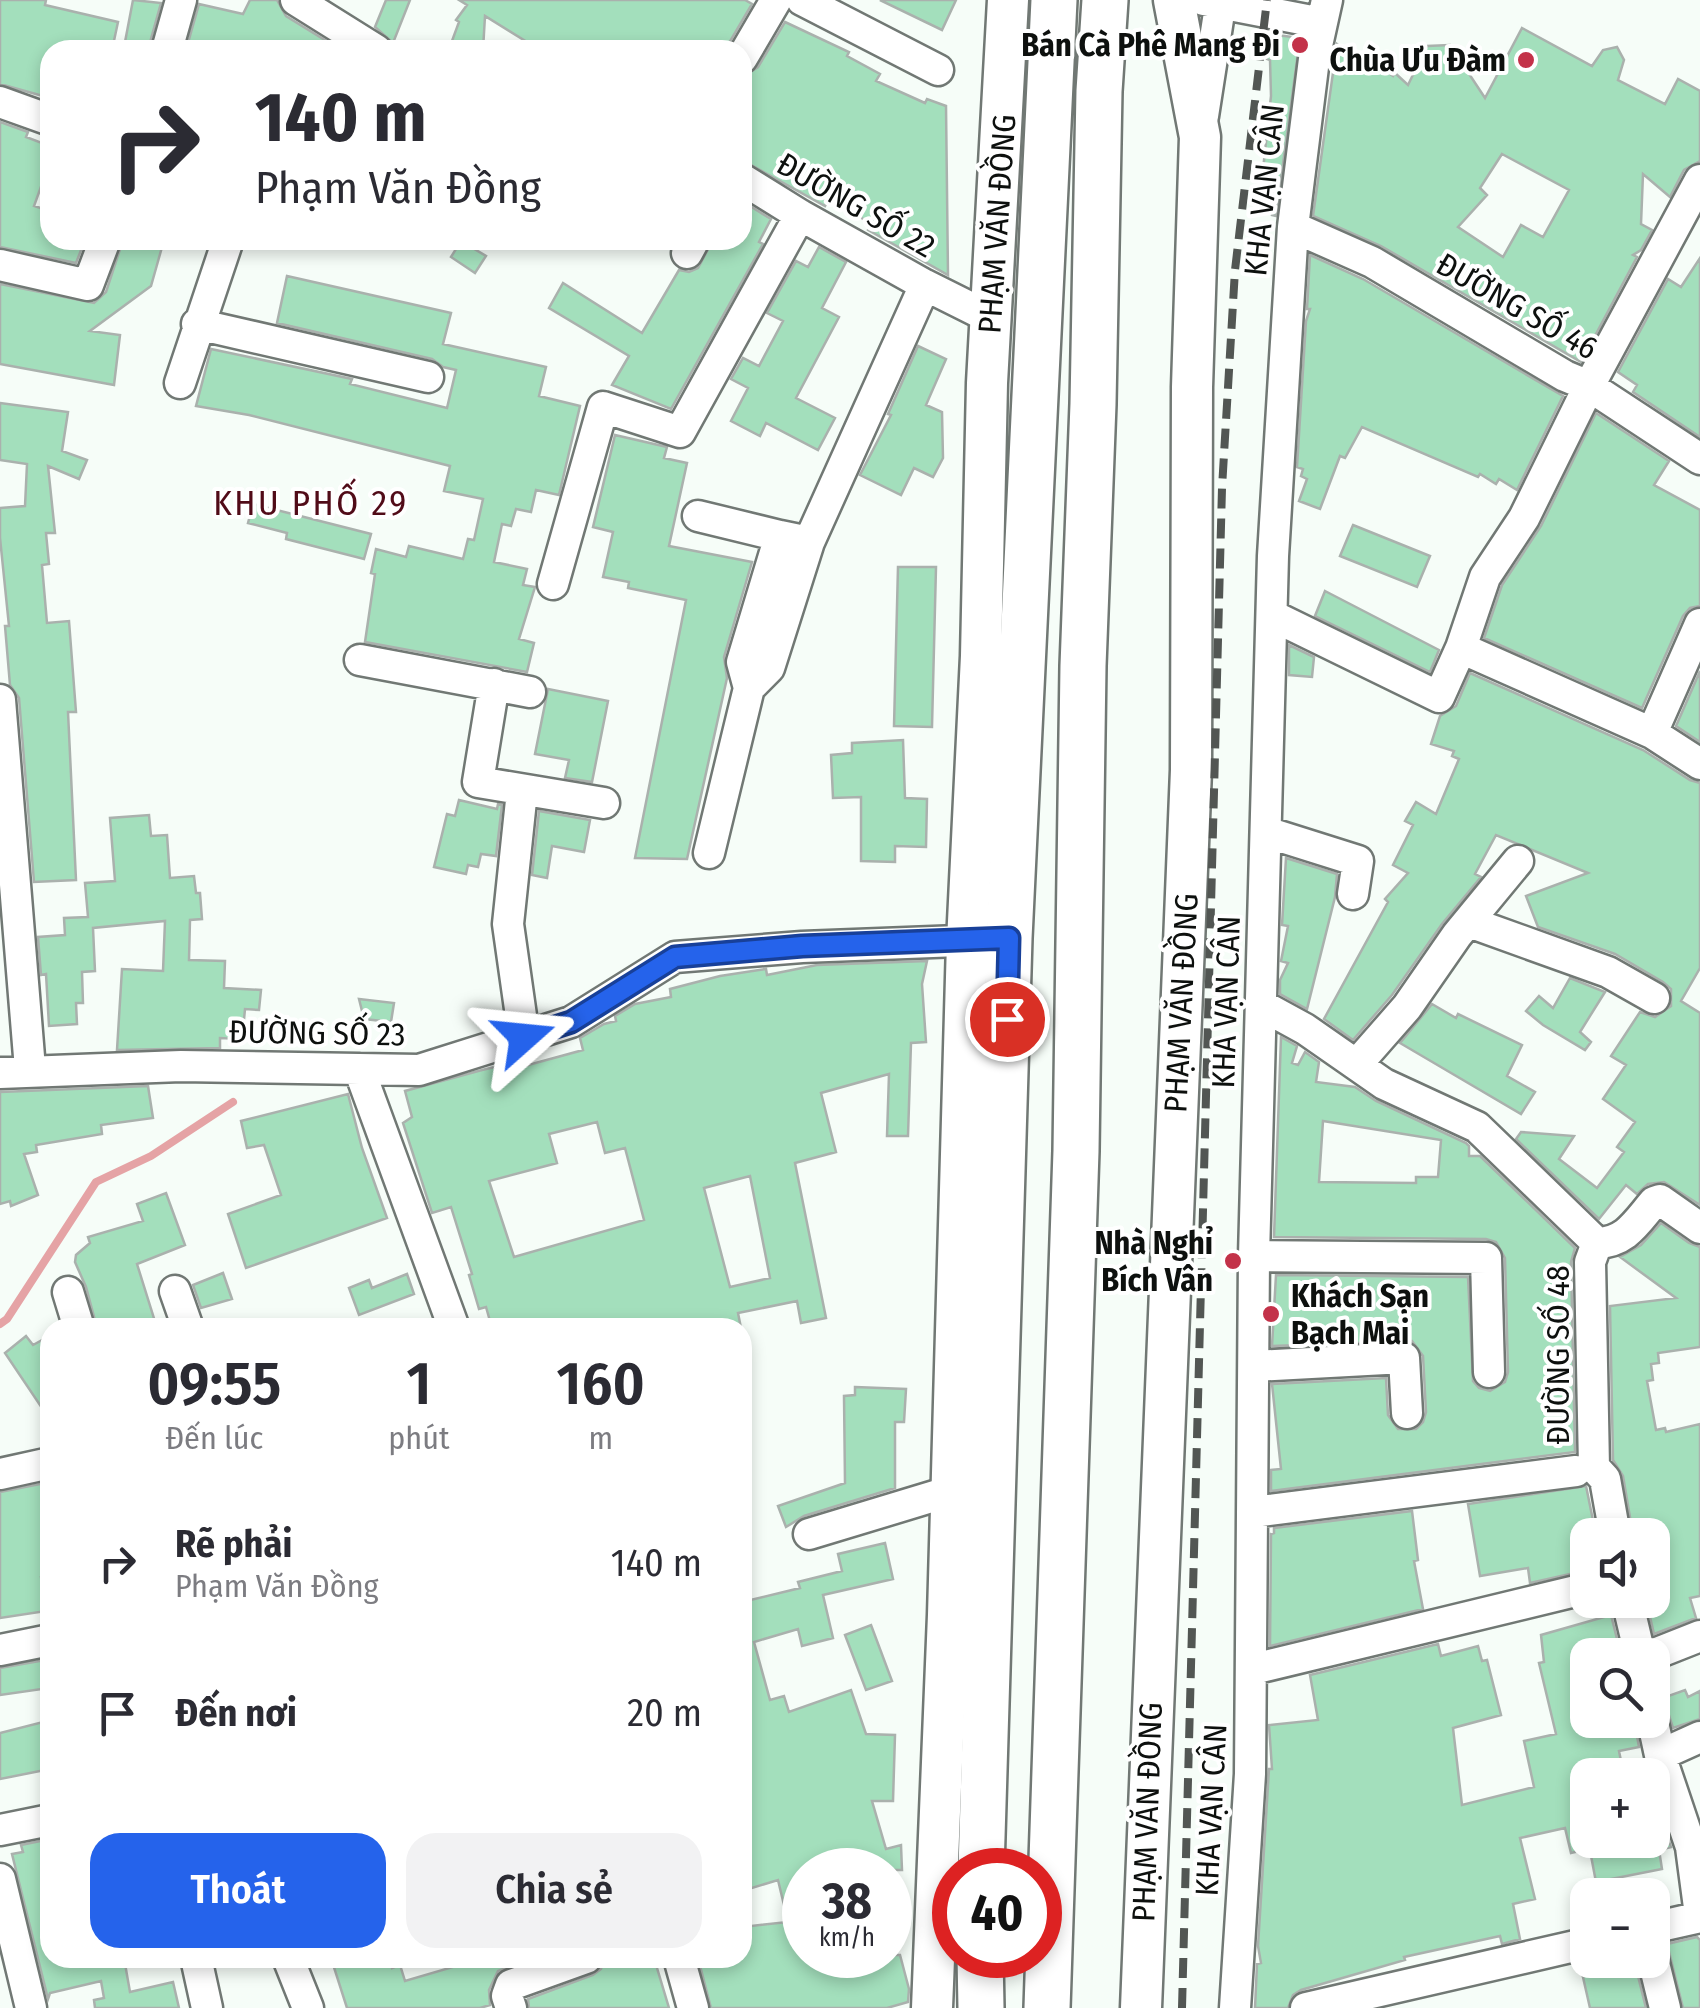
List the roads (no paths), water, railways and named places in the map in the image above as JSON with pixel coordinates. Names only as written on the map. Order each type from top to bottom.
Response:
[{"type":"highway","name":"PHẠM VĂN ĐỒNG","points":[[982,1848],[988,940],[1054,0]]},
{"type":"highway","points":[[1047,2008],[1075,1190],[1082,666],[1093,404],[1098,91],[1105,0]]},
{"type":"highway","points":[[980,1978],[981,2008]]},
{"type":"main road","name":"PHẠM VĂN ĐỒNG","points":[[924,2006],[951,1491],[988,940],[981,656],[990,317],[1008,0]]},
{"type":"main road","name":"PHẠM VĂN ĐỒNG","points":[[1141,2008],[1191,770],[1192,388],[1200,137],[1174,0]]},
{"type":"street","points":[[170,40],[181,0]]},
{"type":"street","points":[[296,0],[360,40]]},
{"type":"street","points":[[752,41],[776,0]]},
{"type":"street","points":[[802,0],[938,70]]},
{"type":"street","points":[[1215,1],[1324,12]]},
{"type":"street","name":"KHA VẠN CÂN","points":[[1200,137],[1215,1]]},
{"type":"street","name":"KHA VẠN CÂN","points":[[1235,2008],[1250,1774],[1254,1256],[1273,556],[1292,227],[1324,12]]},
{"type":"street","points":[[0,102],[40,116]]},
{"type":"street","points":[[1273,616],[1439,697],[1485,578],[1524,518],[1589,386],[1700,180]]},
{"type":"street","name":"ĐƯỜNG SỐ 22","points":[[752,185],[925,286],[990,317]]},
{"type":"street","points":[[553,584],[603,407],[680,432],[800,216]]},
{"type":"street","name":"ĐƯỜNG SỐ 46","points":[[1292,227],[1372,262],[1565,376],[1589,386],[1700,459]]},
{"type":"street","points":[[0,265],[88,285],[101,250]]},
{"type":"street","points":[[180,384],[224,250]]},
{"type":"street","points":[[709,852],[749,688],[769,668],[794,539],[925,286]]},
{"type":"street","points":[[198,324],[428,377]]},
{"type":"street","points":[[698,516],[794,539]]},
{"type":"street","points":[[1652,733],[1700,624]]},
{"type":"street","points":[[1460,648],[1652,733],[1700,764]]},
{"type":"street","points":[[360,660],[530,692]]},
{"type":"street","points":[[494,684],[478,782],[604,803]]},
{"type":"street","points":[[0,700],[15,1071]]},
{"type":"street","points":[[522,791],[508,924],[524,1037]]},
{"type":"street","points":[[1266,832],[1358,861],[1352,894]]},
{"type":"street","points":[[1357,1064],[1407,1007],[1518,862]]},
{"type":"street","points":[[1469,922],[1608,972],[1654,998]]},
{"type":"street","name":"ĐƯỜNG SỐ 23","points":[[15,1071],[181,1066],[419,1070],[571,1022],[675,957],[802,946],[988,940]]},
{"type":"street","points":[[1261,1005],[1305,1029],[1384,1084],[1477,1127],[1597,1243]]},
{"type":"street","points":[[360,1069],[450,1318]]},
{"type":"street","name":"ĐƯỜNG SỐ 48","points":[[1611,1518],[1605,1479],[1594,1467],[1590,1262],[1597,1243],[1617,1242],[1626,1236],[1660,1200],[1700,1228]]},
{"type":"street","points":[[1254,1256],[1486,1258],[1490,1372]]},
{"type":"street","points":[[176,1291],[185,1318]]},
{"type":"street","points":[[68,1292],[76,1318]]},
{"type":"street","points":[[1254,1366],[1404,1358],[1407,1414]]},
{"type":"street","points":[[0,1474],[40,1465]]},
{"type":"street","points":[[1253,1512],[1576,1471]]},
{"type":"street","points":[[809,1534],[951,1491]]},
{"type":"street","points":[[1252,1669],[1570,1592]]},
{"type":"street","points":[[1670,1648],[1700,1636]]},
{"type":"street","points":[[0,1650],[40,1642]]},
{"type":"street","points":[[1660,1755],[1700,1737]]},
{"type":"street","points":[[1656,1738],[1696,1845],[1700,1916],[1670,1924]]},
{"type":"street","points":[[0,1830],[40,1822]]},
{"type":"street","points":[[0,1878],[31,2008]]},
{"type":"street","points":[[1306,2008],[1570,1947]]},
{"type":"street","points":[[198,1968],[208,2008]]},
{"type":"street","points":[[292,1968],[308,2008]]},
{"type":"street","points":[[512,2008],[507,1996],[512,1985],[559,1968]]},
{"type":"street","points":[[682,1968],[693,2008]]},
{"type":"street","points":[[1658,1978],[1665,2008]]},
{"type":"waterway","points":[[0,1324],[96,1182],[151,1156],[233,1102]]},
{"type":"railway","points":[[1182,2008],[1222,488],[1235,270],[1267,0]]},
{"type":"place","name":"Bán Cà Phê Mang Đi","points":[[1300,45]]},
{"type":"place","name":"Chùa Ưu Đàm","points":[[1526,60]]},
{"type":"place","name":"Nhà Nghỉ Bích Vân","points":[[1233,1261]]},
{"type":"place","name":"Khách Sạn Bạch Mai","points":[[1271,1314]]},
{"type":"district","name":"KHU PHỐ 29","points":[[311,503]]}]
